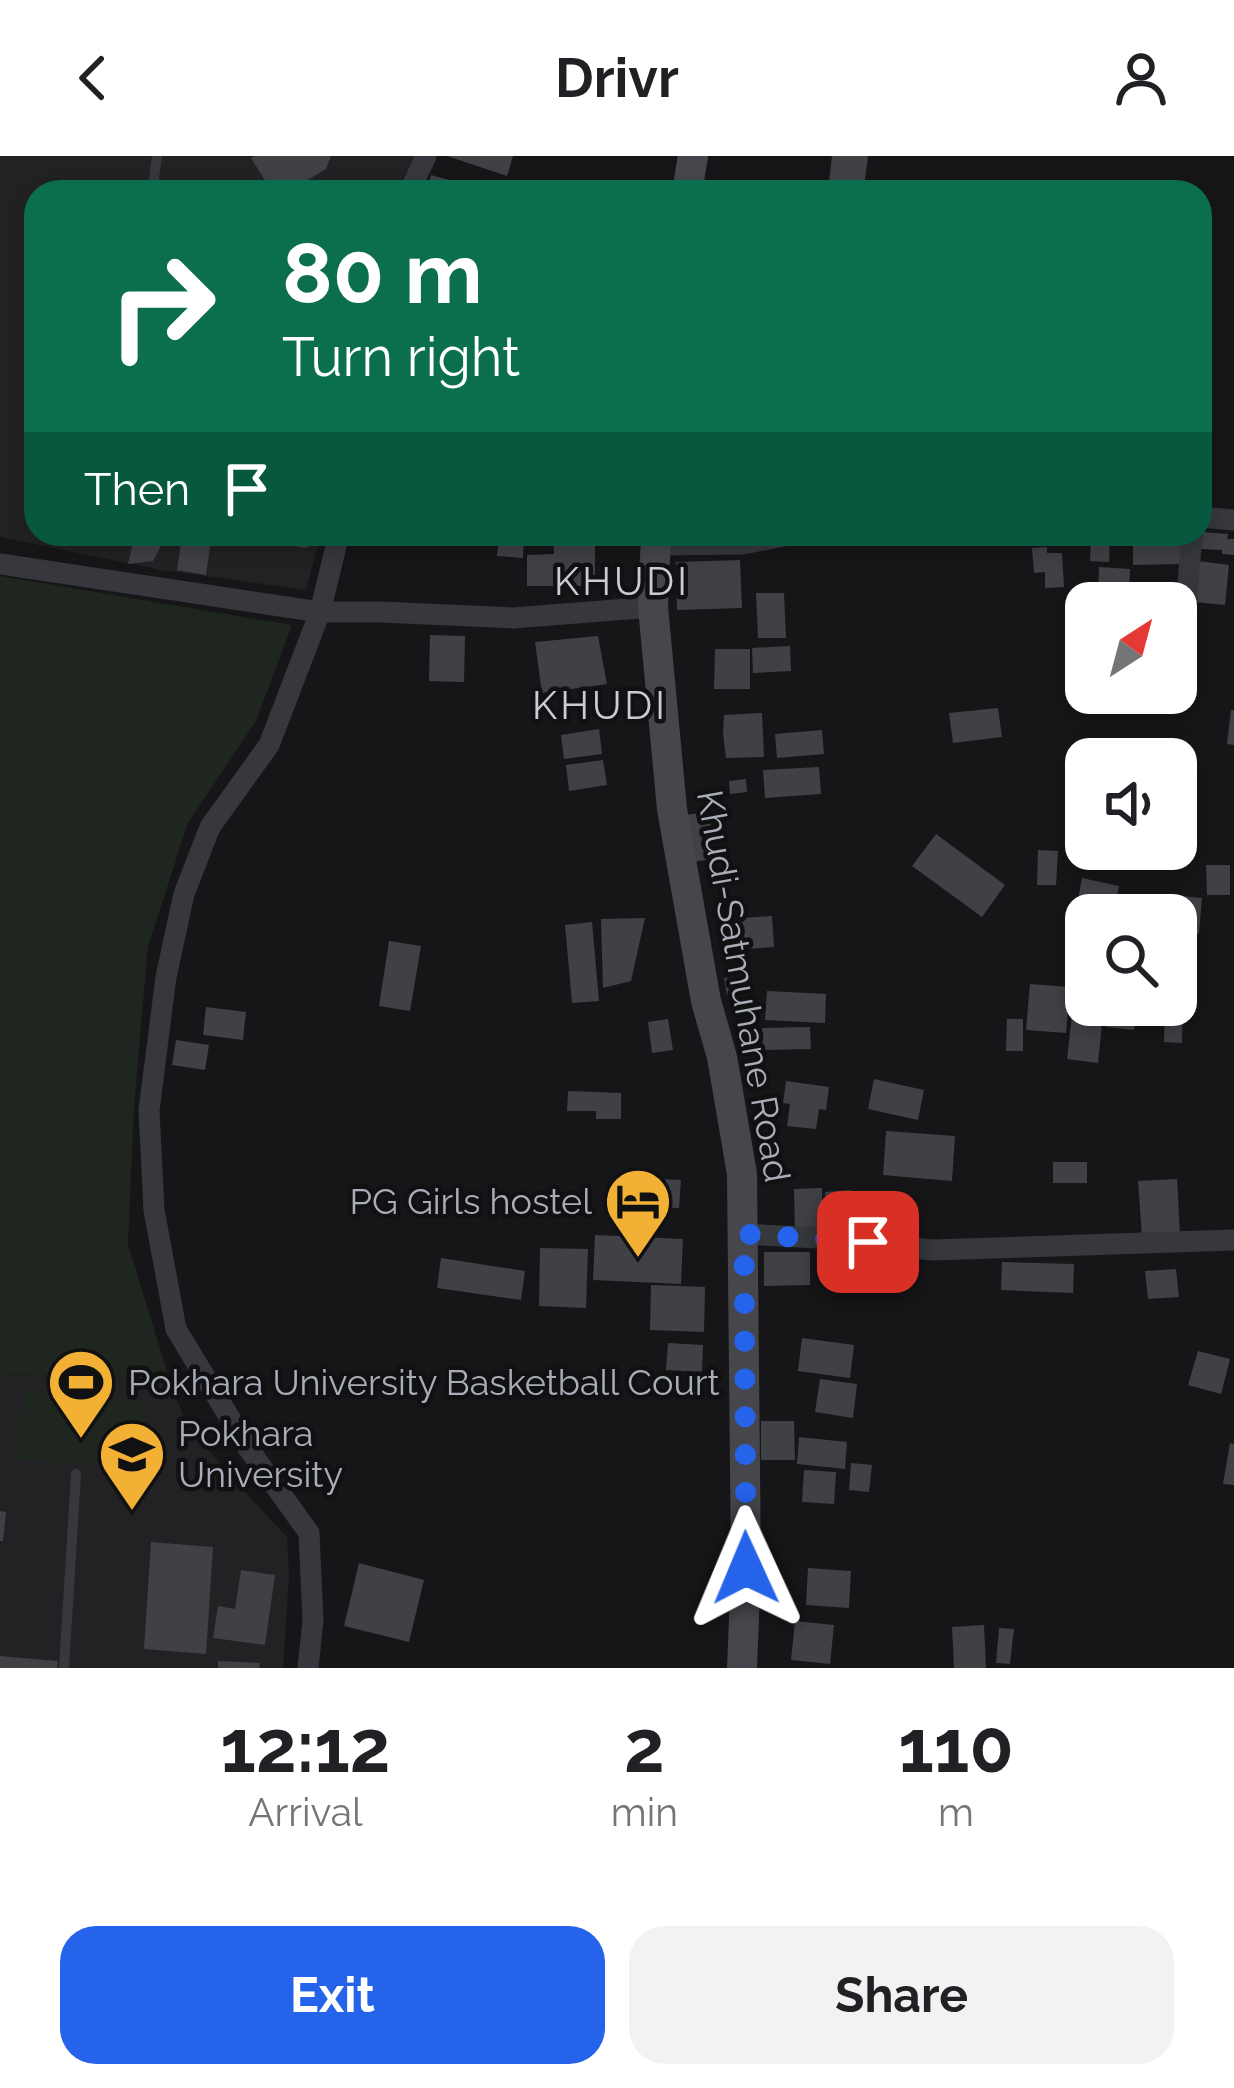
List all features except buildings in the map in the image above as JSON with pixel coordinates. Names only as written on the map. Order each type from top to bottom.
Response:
[{"type":"main road","name":"Khudi-Satmuhane Road","points":[[657,546],[653,607],[672,809],[742,1174],[746,1568],[742,1668]]},
{"type":"street","points":[[308,1668],[313,1620],[309,1533],[248,1448],[176,1329],[154,1210],[149,1110],[166,977],[184,894],[210,826],[269,745],[320,612],[336,546]]},
{"type":"street","points":[[1188,582],[1191,546]]},
{"type":"street","points":[[0,564],[320,612],[513,618],[653,607]]},
{"type":"street","points":[[744,1234],[932,1250],[1234,1240]]},
{"type":"lane","points":[[64,1668],[76,1474]]},
{"type":"shaded area","points":[[0,156],[415,156],[402,180],[24,180],[24,542],[0,537]]},
{"type":"shaded area","points":[[44,546],[318,546],[306,590],[161,570]]},
{"type":"shaded area","points":[[0,576],[292,625],[256,721],[188,823],[148,946],[128,1244],[169,1378],[0,1374]]},
{"type":"shaded area","name":"Pokhara University","points":[[0,1374],[169,1378],[186,1423],[287,1537],[283,1668],[0,1668]]},
{"type":"shaded area","name":"Pokhara University Basketball Court","points":[[23,1391],[144,1401],[142,1467],[17,1460]]},
{"type":"place","name":"PG Girls hostel","points":[[638,1260]]},
{"type":"place","name":"Pokhara University Basketball Court","points":[[81,1441]]},
{"type":"place","name":"Pokhara University","points":[[132,1513]]},
{"type":"district","name":"KHUDI","points":[[622,581]]},
{"type":"district","name":"KHUDI","points":[[600,705]]},
{"type":"route","points":[[746,1568],[744,1234],[868,1242]]}]
